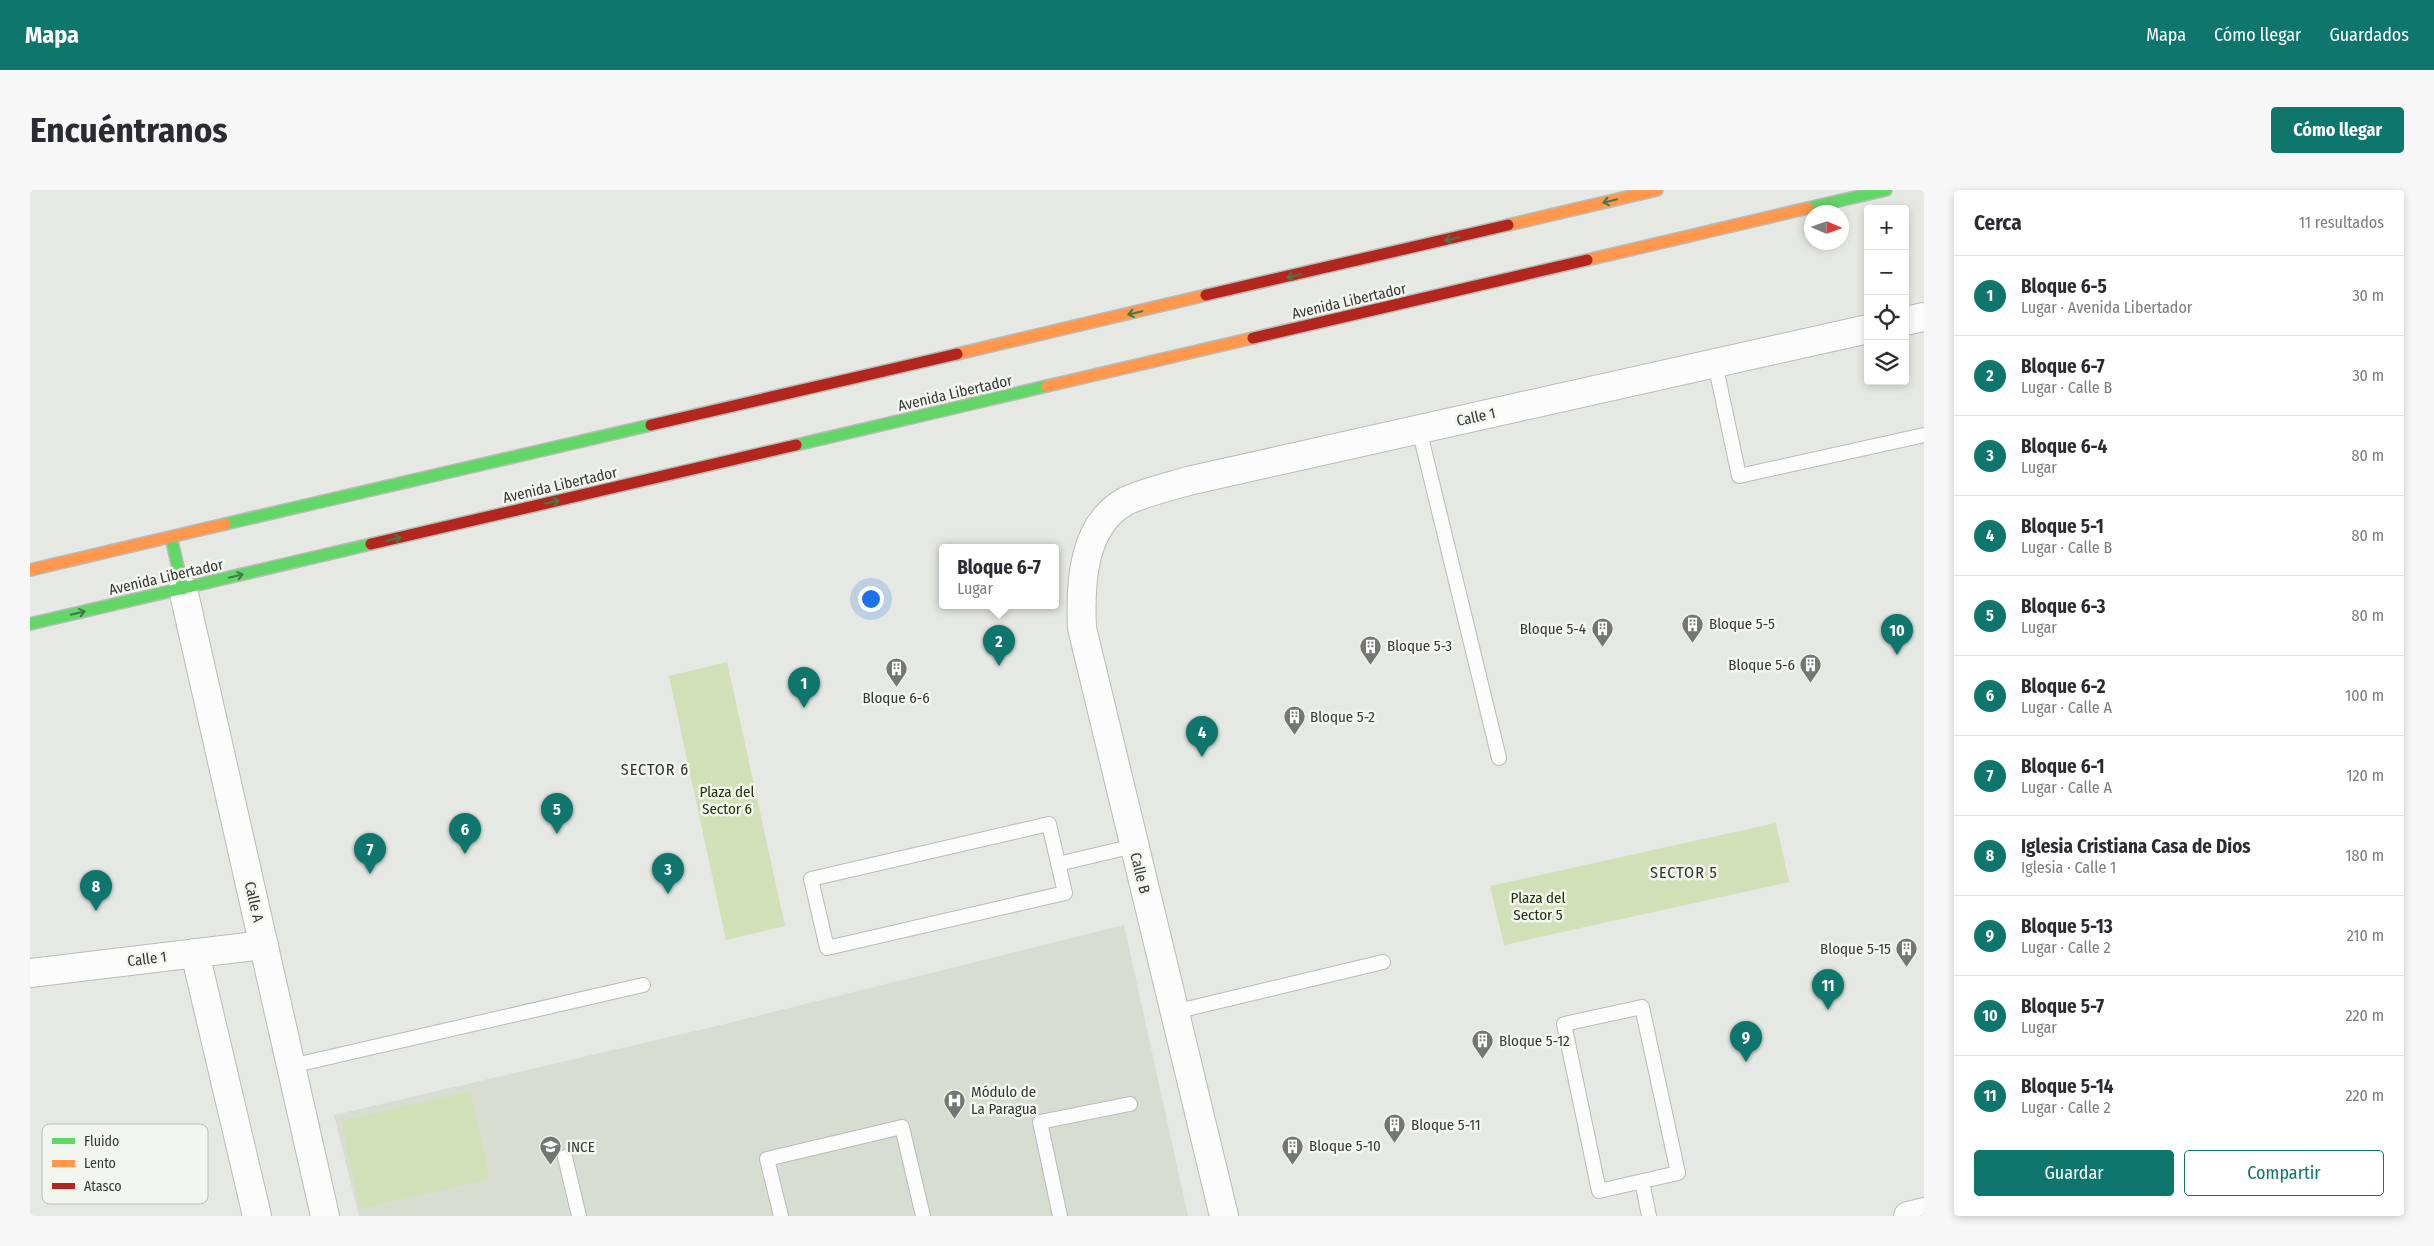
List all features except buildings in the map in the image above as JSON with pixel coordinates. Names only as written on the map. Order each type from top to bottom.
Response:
[{"type":"main road","points":[[30,570],[1657,190]]},
{"type":"main road","name":"Avenida Libertador","points":[[30,624],[1886,190]]},
{"type":"main road","points":[[171,537],[183,589]]},
{"type":"street","points":[[1909,320],[1924,317]]},
{"type":"street","name":"Calle 1","points":[[1098,530],[1110,513],[1125,502],[1188,481],[1864,330]]},
{"type":"street","name":"Calle B","points":[[1098,530],[1089,549],[1083,570],[1080,595],[1082,628],[1224,1216]]},
{"type":"street","name":"Calle A","points":[[183,589],[325,1216]]},
{"type":"street","name":"Calle 1","points":[[30,973],[264,945]]},
{"type":"street","points":[[195,953],[257,1216]]},
{"type":"street","points":[[1908,1216],[1924,1212]]},
{"type":"lane","points":[[1715,364],[1739,476],[1924,435]]},
{"type":"lane","points":[[1419,429],[1499,758]]},
{"type":"lane","points":[[1048,824],[1058,864],[1065,893],[827,948],[811,879],[1048,824]]},
{"type":"lane","points":[[1058,864],[1134,846]]},
{"type":"lane","points":[[1174,1012],[1383,962]]},
{"type":"lane","points":[[291,1066],[642,986]]},
{"type":"lane","points":[[1642,1007],[1678,1173],[1642,1181],[1599,1190],[1564,1024],[1642,1007]]},
{"type":"lane","points":[[1060,1216],[1040,1122],[1130,1104]]},
{"type":"lane","points":[[781,1216],[767,1159],[902,1127],[923,1216]]},
{"type":"lane","points":[[565,1156],[579,1216]]},
{"type":"lane","points":[[1642,1181],[1649,1216]]},
{"type":"shaded area","name":"Módulo de La Paragua","points":[[1124,925],[1188,1216],[359,1216],[334,1115],[721,1025]]},
{"type":"green space","name":"Plaza del Sector 6","points":[[727,662],[785,926],[726,940],[669,676]]},
{"type":"green space","name":"Plaza del Sector 5","points":[[1776,823],[1789,882],[1504,945],[1490,886]]},
{"type":"green space","points":[[470,1091],[490,1179],[360,1209],[341,1121]]},
{"type":"traffic: fast","points":[[1821,205],[1886,190]]},
{"type":"traffic: fast","points":[[796,445],[1047,386]]},
{"type":"traffic: fast","points":[[225,524],[651,425]]},
{"type":"traffic: fast","points":[[171,537],[183,589]]},
{"type":"traffic: fast","points":[[30,624],[371,544]]},
{"type":"traffic: slow","points":[[1508,225],[1657,190]]},
{"type":"traffic: slow","points":[[1587,260],[1804,209]]},
{"type":"traffic: slow","points":[[957,354],[1206,295]]},
{"type":"traffic: slow","points":[[1047,386],[1253,338]]},
{"type":"traffic: slow","points":[[30,570],[225,524]]},
{"type":"traffic: jam","points":[[1206,295],[1508,225]]},
{"type":"traffic: jam","points":[[1253,338],[1587,260]]},
{"type":"traffic: jam","points":[[651,425],[957,354]]},
{"type":"traffic: jam","points":[[371,544],[796,445]]},
{"type":"place","name":"Bloque 5-5","points":[[1693,643]]},
{"type":"place","name":"Bloque 5-4","points":[[1602,648]]},
{"type":"place","name":"Bloque 5-7","points":[[1897,655]]},
{"type":"place","name":"Bloque 5-3","points":[[1371,665]]},
{"type":"place","name":"Bloque 6-7","points":[[999,666]]},
{"type":"place","name":"Bloque 5-6","points":[[1811,684]]},
{"type":"place","name":"Bloque 6-6","points":[[896,688]]},
{"type":"place","name":"Bloque 6-5","points":[[804,708]]},
{"type":"place","name":"Bloque 5-2","points":[[1294,736]]},
{"type":"place","name":"Bloque 5-1","points":[[1202,757]]},
{"type":"place","name":"Bloque 6-3","points":[[557,834]]},
{"type":"place","name":"Bloque 6-2","points":[[465,854]]},
{"type":"place","name":"Bloque 6-1","points":[[370,874]]},
{"type":"place","name":"Bloque 6-4","points":[[668,894]]},
{"type":"place","name":"Iglesia Cristiana Casa de Dios","points":[[96,911]]},
{"type":"place","name":"Bloque 5-15","points":[[1907,968]]},
{"type":"place","name":"Bloque 5-14","points":[[1828,1010]]},
{"type":"place","name":"Bloque 5-12","points":[[1483,1060]]},
{"type":"place","name":"Bloque 5-13","points":[[1746,1062]]},
{"type":"place","name":"Módulo de La Paragua","points":[[955,1120]]},
{"type":"place","name":"Bloque 5-11","points":[[1395,1144]]},
{"type":"place","name":"Bloque 5-10","points":[[1293,1165]]},
{"type":"place","name":"INCE","points":[[551,1166]]},
{"type":"district","name":"SECTOR 6","points":[[655,769]]},
{"type":"district","name":"SECTOR 5","points":[[1684,872]]}]
